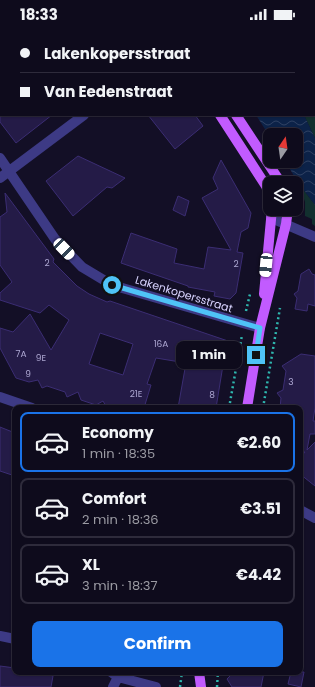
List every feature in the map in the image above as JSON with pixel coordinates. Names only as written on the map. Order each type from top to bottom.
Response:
[{"type":"main road","points":[[221,116],[263,181]]},
{"type":"main road","points":[[237,116],[276,176]]},
{"type":"main road","points":[[247,405],[260,328],[271,216]]},
{"type":"main road","points":[[260,328],[287,216]]},
{"type":"main road","points":[[199,675],[201,687]]},
{"type":"street","points":[[0,178],[83,116]]},
{"type":"street","name":"Lakenkopersstraat","points":[[0,158],[55,239],[82,268],[112,285],[260,328]]},
{"type":"street","points":[[274,216],[286,224],[315,237]]},
{"type":"street","points":[[0,397],[23,405]]},
{"type":"street","points":[[303,512],[315,518]]},
{"type":"street","points":[[0,636],[12,638]]},
{"type":"street","points":[[113,687],[115,675],[156,687]]},
{"type":"path","points":[[230,405],[250,292]]},
{"type":"path","points":[[180,687],[182,675]]},
{"type":"path","points":[[217,687],[218,675]]},
{"type":"green space","points":[[304,116],[315,116],[315,138]]},
{"type":"green space","points":[[303,189],[315,205],[315,226],[312,224],[312,219],[305,216]]},
{"type":"water","points":[[257,116],[304,116],[315,138],[315,205],[303,189],[303,176],[294,176],[289,168],[303,168],[303,128],[264,128]]},
{"type":"building","points":[[0,116],[51,116],[16,143],[0,122]]},
{"type":"building","points":[[149,116],[196,116],[203,126],[175,149]]},
{"type":"building","points":[[78,156],[125,178],[112,188],[107,187],[73,216],[46,181]]},
{"type":"building","points":[[221,160],[251,213],[248,228],[241,232],[237,252],[243,253],[236,293],[230,299],[214,296],[215,292],[188,287],[121,263],[131,233],[177,249],[174,263],[204,269],[208,247],[231,250],[202,198],[218,189],[213,178]]},
{"type":"building","points":[[5,193],[54,259],[53,262],[77,286],[89,294],[107,302],[110,301],[228,341],[216,405],[179,405],[186,363],[156,358],[147,384],[151,385],[145,405],[105,405],[103,401],[96,405],[81,400],[78,392],[67,397],[65,392],[47,386],[42,388],[38,380],[29,382],[16,378],[0,348],[0,328],[13,332],[30,314],[51,350],[69,320],[49,305],[40,313],[0,300],[0,293],[12,282],[0,265],[0,217],[7,212]],"holes":[[[100,333],[133,344],[123,375],[89,364]]]},
{"type":"building","points":[[178,196],[189,201],[185,216],[173,210]]},
{"type":"building","points":[[309,269],[312,274],[315,275],[315,306],[308,304],[307,311],[295,309],[297,298],[294,294],[298,291],[301,274]]},
{"type":"building","points":[[301,354],[315,356],[315,408],[313,421],[315,421],[315,434],[310,434],[307,450],[315,442],[315,486],[303,476],[303,454],[305,452],[303,452],[303,405],[280,405],[281,398],[277,393],[283,390],[286,371],[282,366]]},
{"type":"building","points":[[0,427],[12,432],[12,475],[0,471]]},
{"type":"building","points":[[0,666],[12,668],[12,675],[53,676],[51,687],[0,687]]},
{"type":"building","points":[[304,672],[301,687],[288,684],[290,675],[303,675]]},
{"type":"building","points":[[231,675],[263,675],[261,687],[232,687],[227,679]]},
{"type":"route","points":[[112,285],[260,328],[256,355]]}]
